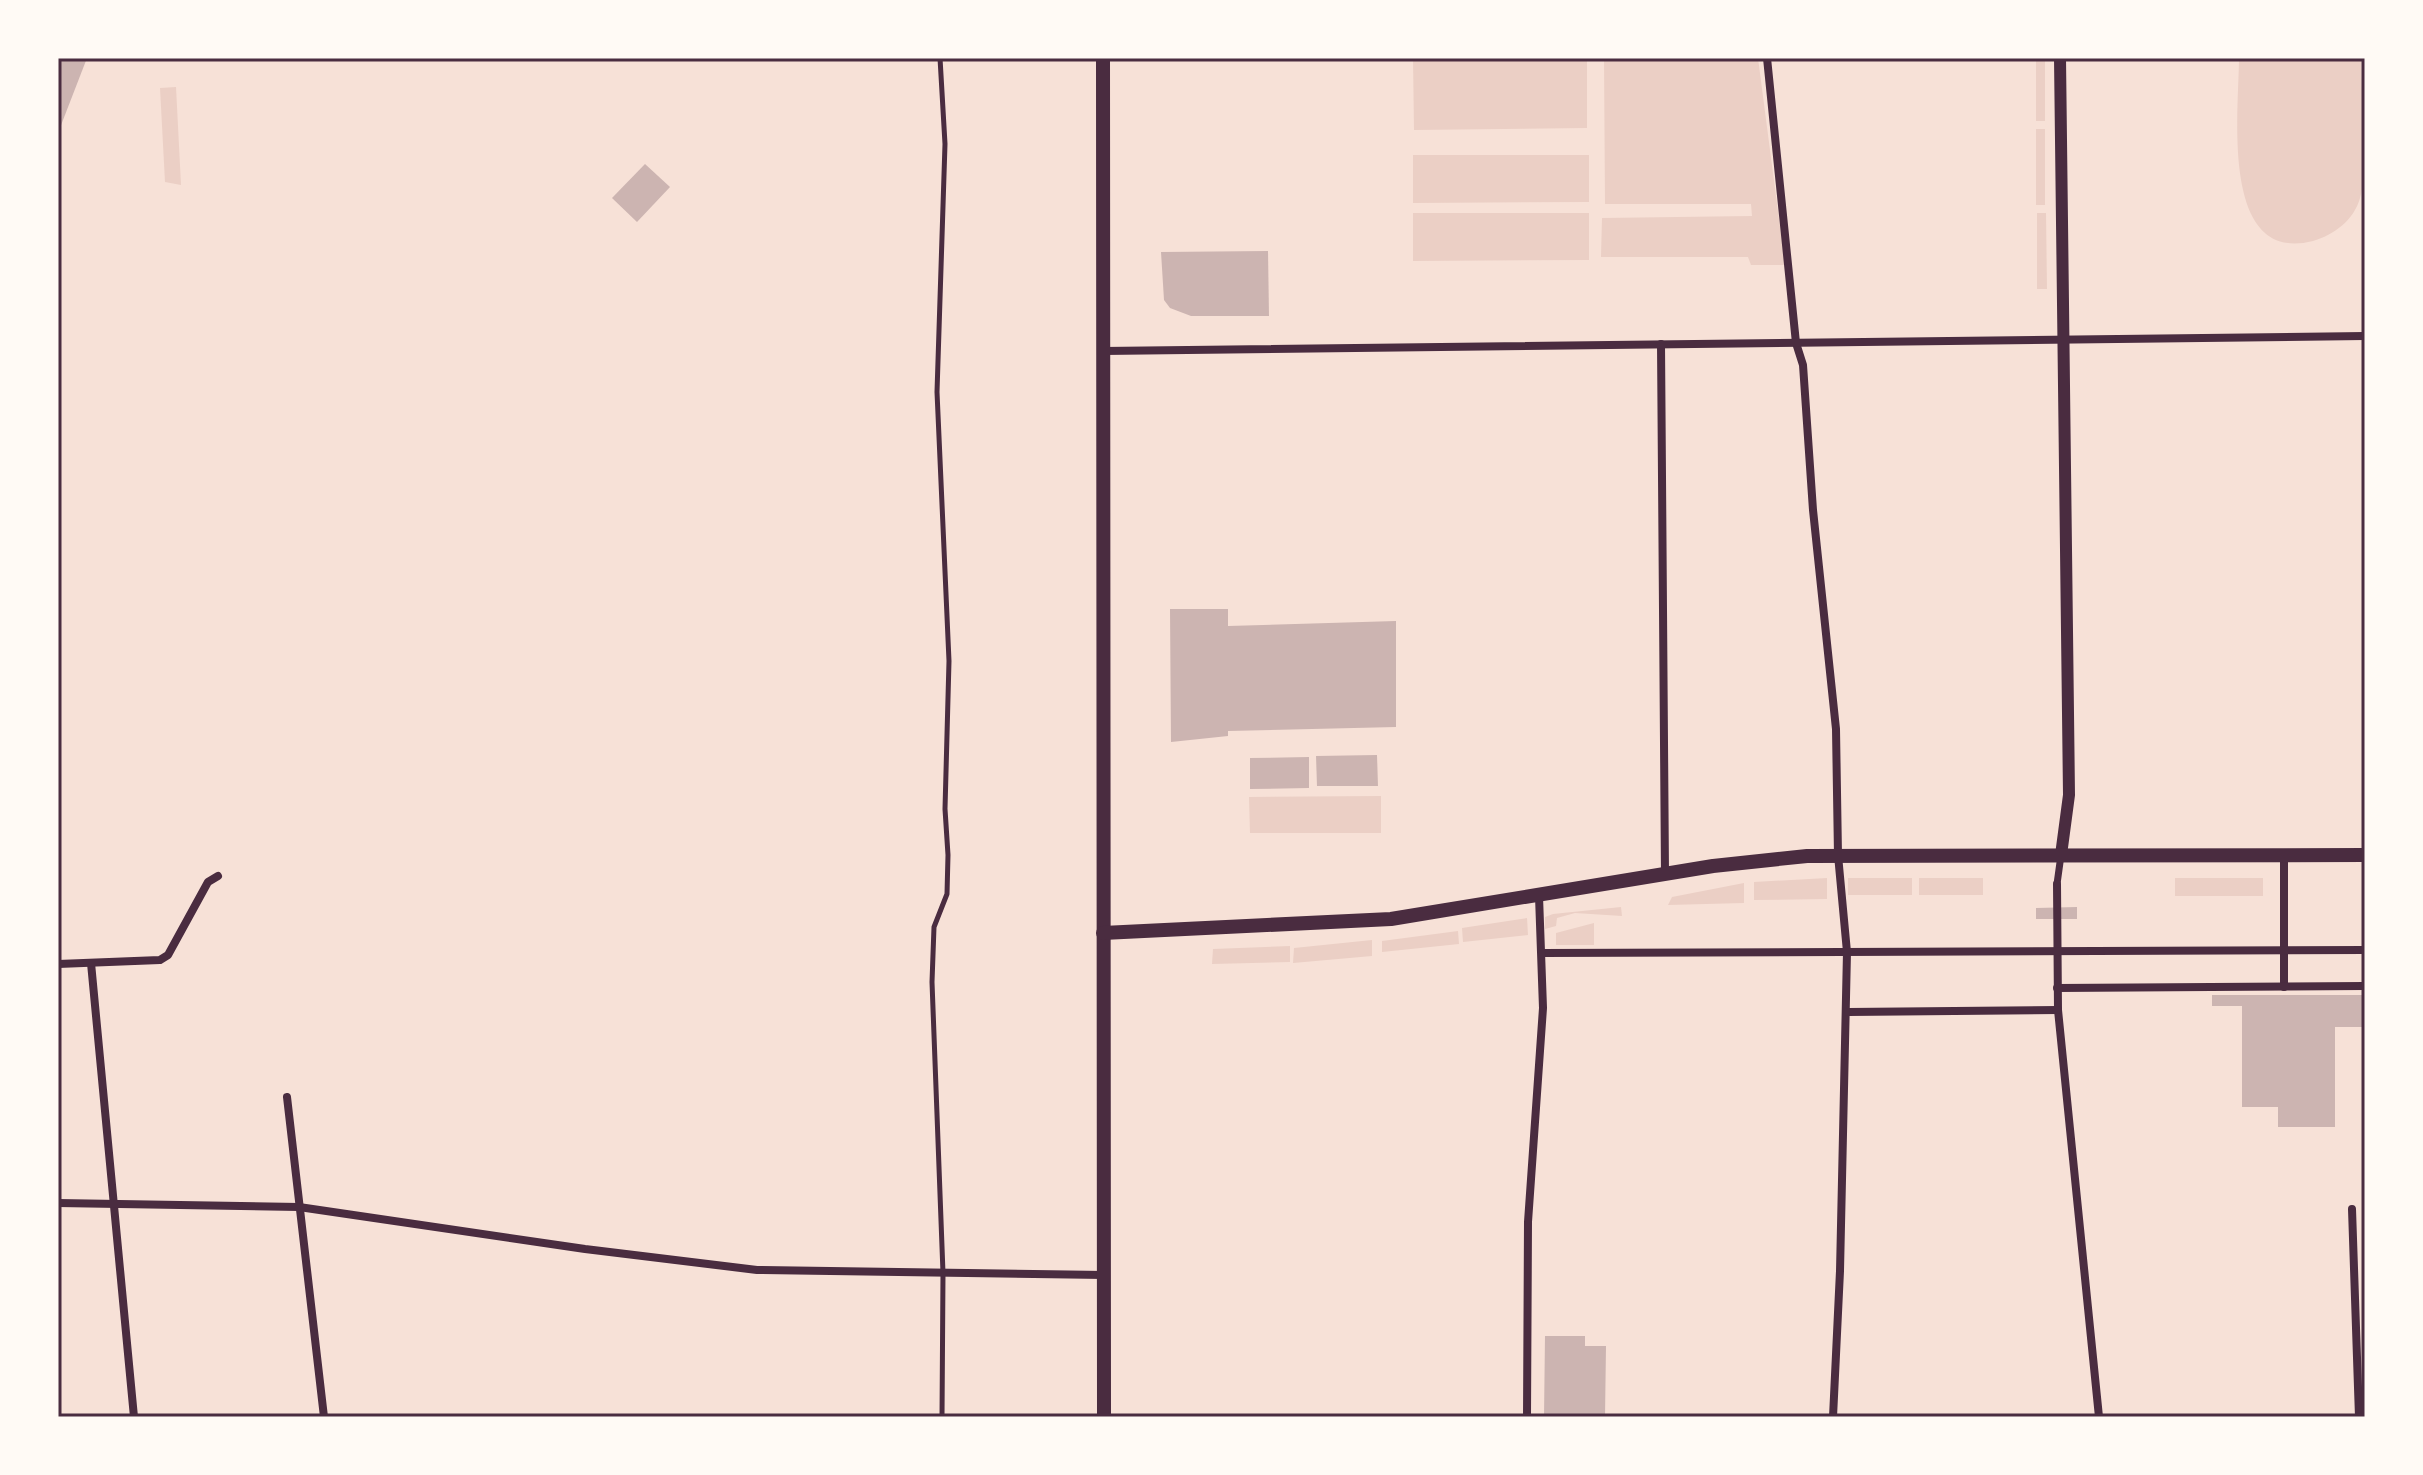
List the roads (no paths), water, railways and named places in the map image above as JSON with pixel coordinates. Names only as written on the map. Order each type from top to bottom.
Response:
[{"type":"main road","points":[[1103,58],[1104,1417]]},
{"type":"main road","points":[[1103,933],[1381,920],[1777,858],[1838,855],[2365,855]]},
{"type":"street","points":[[1767,58],[1796,343],[1803,365],[1813,510],[1836,729],[1838,855],[1847,952],[1848,1012],[1833,1417]]},
{"type":"street","points":[[2060,58],[2069,795],[2057,884],[2057,988],[2099,1417]]},
{"type":"street","points":[[1103,351],[2365,336]]},
{"type":"street","points":[[1661,344],[1665,874]]},
{"type":"street","points":[[2284,855],[2284,987]]},
{"type":"street","points":[[58,964],[145,962],[168,955],[197,897],[208,882],[218,876]]},
{"type":"street","points":[[1527,1417],[1528,1234],[1542,1043],[1543,953],[1539,896]]},
{"type":"street","points":[[1543,953],[2365,950]]},
{"type":"street","points":[[91,963],[134,1417]]},
{"type":"street","points":[[2057,988],[2365,986]]},
{"type":"street","points":[[1848,1012],[2058,1010]]},
{"type":"street","points":[[287,1097],[324,1417]]},
{"type":"street","points":[[58,1203],[299,1207],[704,1265],[775,1271],[1104,1275]]},
{"type":"street","points":[[2352,1209],[2359,1417]]},
{"type":"lane","points":[[940,58],[945,144],[937,392],[949,661],[945,809],[948,855],[947,894],[934,927],[932,982],[943,1273],[942,1417]]}]
